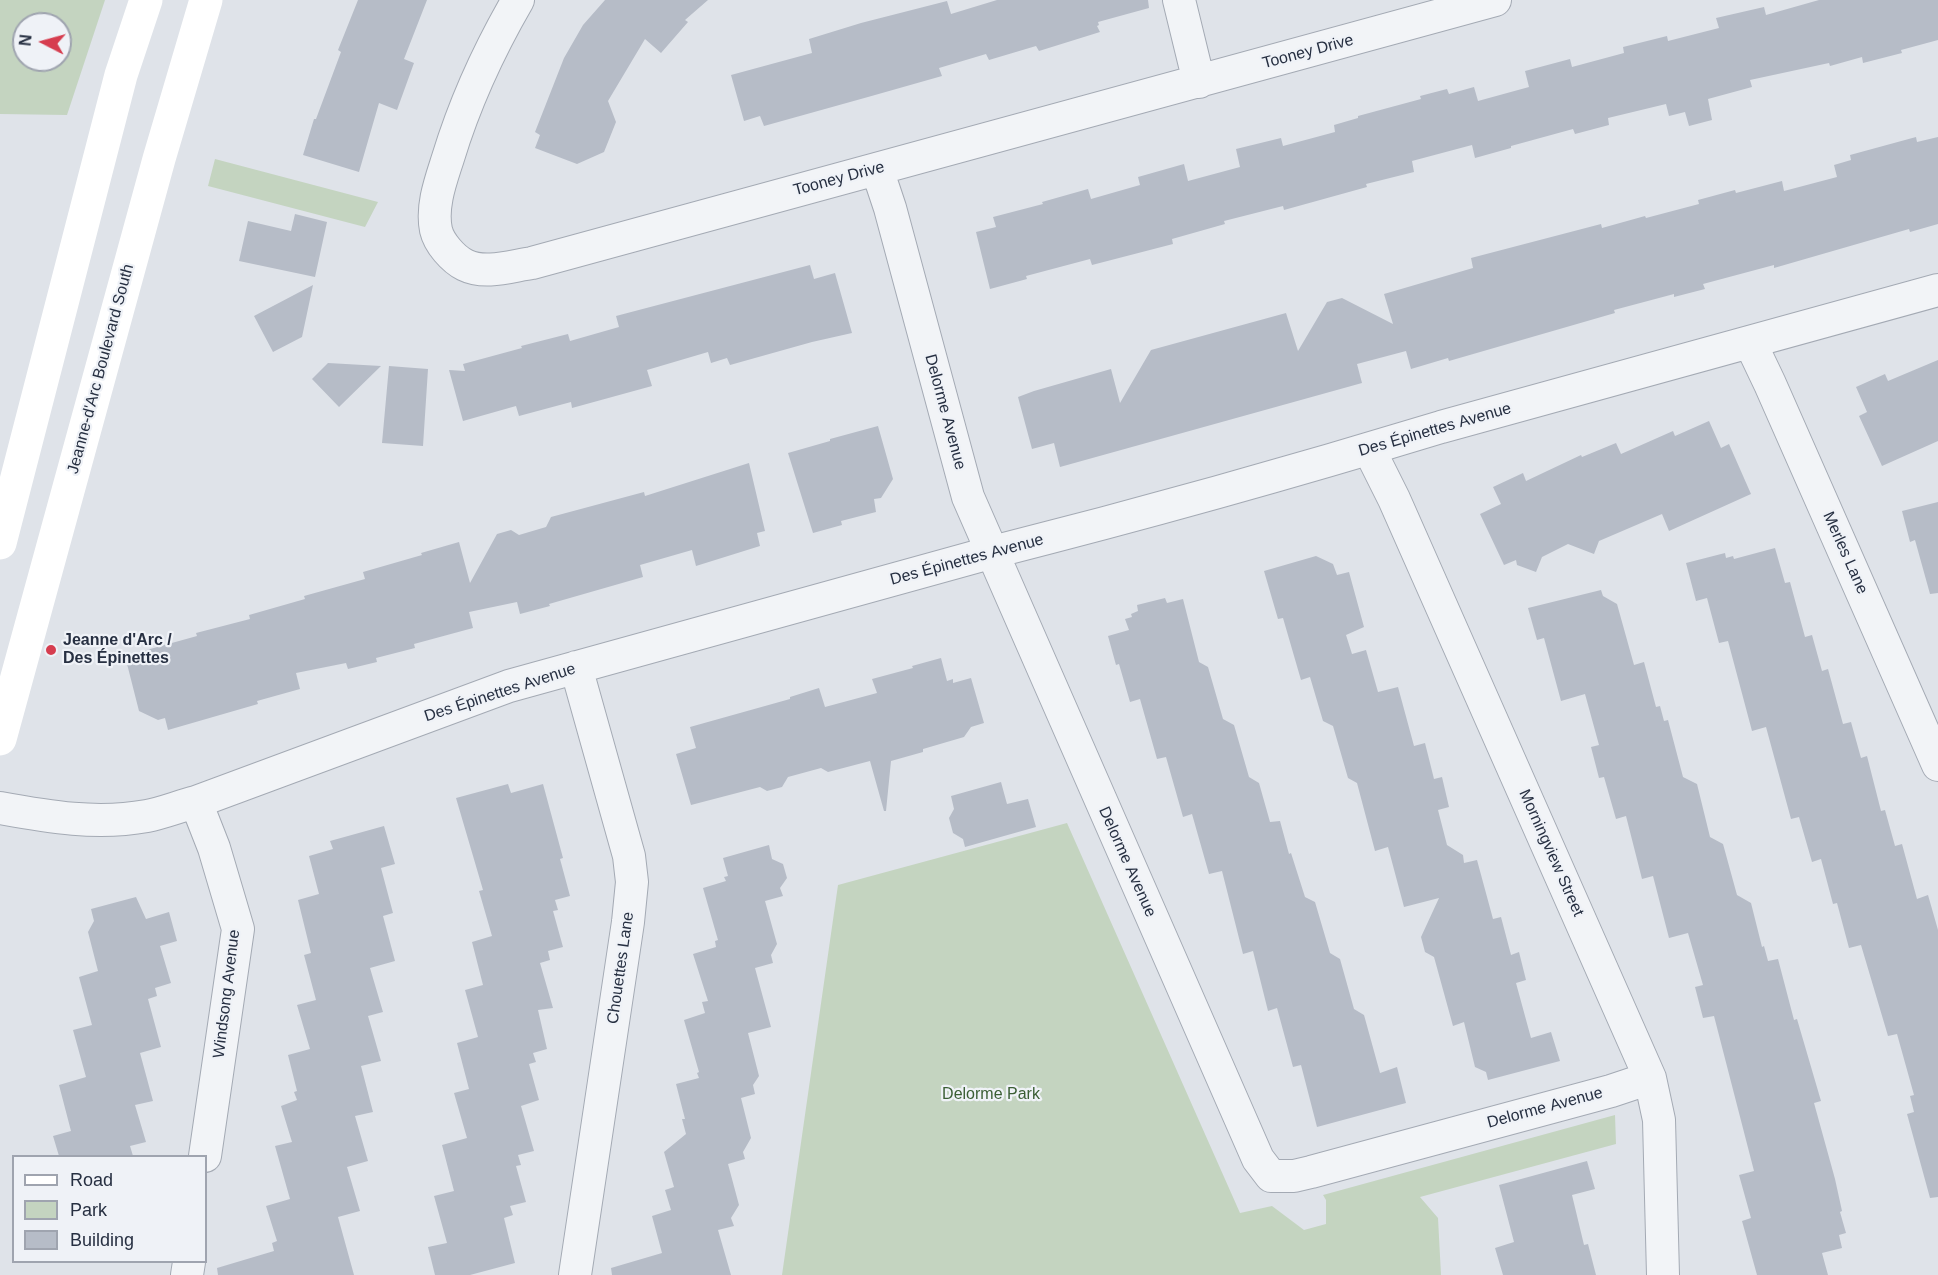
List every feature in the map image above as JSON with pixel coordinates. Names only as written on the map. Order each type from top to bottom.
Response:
[{"type":"main road","points":[[0,543],[121,75],[146,0]]},
{"type":"main road","name":"Jeanne-d'Arc Boulevard South","points":[[0,739],[159,159],[207,0]]},
{"type":"street","name":"Tooney Drive","points":[[518,0],[478,75],[457,130],[439,186],[435,208],[436,229],[441,241],[452,255],[465,265],[488,270],[532,262],[1495,0]]},
{"type":"street","points":[[1179,0],[1199,82]]},
{"type":"street","name":"Delorme Avenue","points":[[877,169],[890,208],[968,497],[1258,1159],[1271,1176],[1294,1176],[1311,1172],[1611,1091],[1650,1078]]},
{"type":"street","name":"Des Épinettes Avenue","points":[[0,808],[60,819],[95,820],[146,816],[196,802],[509,686],[1065,534],[1441,427],[1938,290]]},
{"type":"street","name":"Merles Lane","points":[[1750,342],[1938,765]]},
{"type":"street","name":"Morningview Street","points":[[1369,449],[1394,499],[1650,1078],[1659,1120],[1663,1275]]},
{"type":"street","name":"Chouettes Lane","points":[[575,1275],[632,882],[629,856],[576,667]]},
{"type":"street","name":"Windsong Avenue","points":[[196,802],[214,848],[238,929],[205,1155]]},
{"type":"green space","points":[[0,0],[105,0],[67,115],[0,114]]},
{"type":"green space","points":[[215,159],[378,202],[365,227],[208,186]]},
{"type":"green space","name":"Delorme Park","points":[[1067,823],[1240,1213],[1272,1206],[1304,1230],[1326,1224],[1326,1200],[1323,1195],[1615,1115],[1616,1144],[1420,1197],[1438,1218],[1441,1275],[782,1275],[838,885]]},
{"type":"building","points":[[358,0],[427,0],[404,59],[414,63],[397,110],[379,103],[359,172],[303,155],[314,119],[316,119],[341,52],[338,50]]},
{"type":"building","points":[[605,0],[708,0],[685,20],[688,22],[661,53],[645,39],[608,101],[616,122],[604,152],[577,164],[535,148],[540,135],[535,132],[564,58],[583,25]]},
{"type":"building","points":[[997,0],[1148,0],[1149,8],[1098,22],[1100,32],[1039,51],[1036,46],[989,60],[986,54],[939,68],[942,76],[764,126],[760,116],[744,121],[731,75],[812,53],[809,39],[861,23],[947,1],[951,14]]},
{"type":"building","points":[[1819,0],[1938,0],[1938,40],[1901,50],[1902,53],[1863,63],[1862,57],[1830,66],[1829,63],[1750,80],[1752,87],[1708,99],[1712,120],[1689,126],[1685,112],[1669,116],[1666,104],[1608,118],[1609,125],[1575,134],[1573,129],[1475,158],[1472,145],[1412,161],[1414,172],[1366,184],[1367,187],[1284,210],[1283,206],[1224,221],[1225,224],[1172,239],[1173,244],[1092,265],[1090,259],[1026,276],[1027,279],[990,289],[976,232],[996,227],[993,217],[1088,189],[1091,199],[1140,185],[1138,177],[1184,164],[1188,181],[1240,167],[1236,149],[1281,138],[1283,146],[1335,132],[1334,125],[1421,99],[1420,96],[1447,89],[1449,94],[1474,87],[1478,101],[1529,87],[1525,71],[1570,59],[1572,67],[1624,53],[1623,47],[1667,36],[1668,41],[1719,28],[1716,18],[1764,7],[1766,15]]},
{"type":"building","points":[[1916,137],[1917,142],[1938,137],[1938,224],[1910,232],[1909,229],[1774,268],[1774,265],[1703,284],[1705,289],[1674,297],[1674,294],[1614,310],[1615,313],[1449,361],[1448,358],[1411,369],[1406,351],[1357,364],[1362,383],[1060,467],[1054,443],[1032,449],[1018,397],[1034,391],[1111,369],[1120,403],[1151,350],[1286,313],[1298,351],[1327,302],[1342,298],[1393,324],[1384,294],[1473,268],[1471,258],[1601,224],[1602,228],[1645,216],[1646,218],[1699,204],[1698,200],[1735,190],[1736,193],[1782,181],[1784,191],[1837,177],[1834,165],[1851,160],[1850,155]]},
{"type":"building","points":[[295,214],[327,222],[315,277],[239,261],[248,221],[291,231]]},
{"type":"building","points":[[810,265],[814,279],[835,273],[852,333],[730,365],[727,358],[711,363],[708,352],[647,370],[652,386],[572,408],[571,402],[519,416],[516,406],[463,421],[449,370],[465,371],[463,364],[568,334],[570,341],[619,327],[616,316]]},
{"type":"building","points":[[313,285],[302,337],[273,352],[254,316]]},
{"type":"building","points":[[1938,360],[1938,441],[1882,466],[1859,416],[1867,412],[1856,387],[1885,374],[1888,381]]},
{"type":"building","points":[[328,363],[381,366],[339,407],[312,379]]},
{"type":"building","points":[[389,366],[428,369],[423,446],[382,443]]},
{"type":"building","points":[[1709,421],[1721,448],[1729,444],[1751,494],[1669,531],[1662,514],[1599,541],[1594,554],[1568,544],[1542,557],[1536,572],[1517,565],[1516,560],[1504,565],[1480,514],[1501,504],[1493,487],[1523,473],[1526,481],[1581,455],[1582,457],[1616,443],[1621,454],[1673,431],[1675,436]]},
{"type":"building","points":[[878,426],[893,479],[881,498],[874,499],[876,512],[841,521],[842,525],[813,533],[788,453]]},
{"type":"building","points":[[749,463],[765,531],[757,533],[760,546],[696,566],[692,550],[640,565],[643,577],[520,614],[517,602],[469,612],[473,628],[414,644],[415,648],[376,658],[377,662],[348,669],[346,663],[296,673],[300,689],[257,701],[258,704],[168,730],[165,718],[158,720],[139,711],[125,656],[197,636],[196,633],[250,619],[249,615],[305,599],[304,596],[365,579],[363,572],[459,542],[470,583],[497,534],[511,530],[519,535],[546,527],[551,517],[644,492],[645,496]]},
{"type":"building","points":[[1938,502],[1938,593],[1930,594],[1915,540],[1910,542],[1902,511]]},
{"type":"building","points":[[1775,548],[1785,583],[1790,582],[1805,637],[1812,635],[1822,671],[1828,669],[1843,724],[1851,722],[1861,758],[1867,756],[1881,811],[1885,810],[1895,846],[1902,844],[1917,899],[1928,895],[1938,930],[1938,1197],[1930,1198],[1907,1114],[1914,1112],[1910,1096],[1914,1095],[1897,1034],[1888,1036],[1861,945],[1849,948],[1837,903],[1833,904],[1821,859],[1812,862],[1799,817],[1791,819],[1766,727],[1752,731],[1728,641],[1719,643],[1707,598],[1696,601],[1686,563],[1725,553],[1726,558],[1733,556],[1734,559]]},
{"type":"building","points":[[1316,556],[1333,564],[1337,575],[1349,572],[1364,627],[1346,635],[1352,654],[1366,650],[1378,692],[1398,687],[1414,746],[1425,743],[1434,779],[1442,777],[1449,807],[1438,810],[1447,845],[1463,855],[1464,863],[1477,860],[1493,919],[1501,917],[1511,955],[1519,952],[1526,980],[1516,983],[1531,1038],[1551,1032],[1560,1061],[1488,1080],[1486,1072],[1475,1067],[1464,1022],[1453,1026],[1434,957],[1425,952],[1421,937],[1439,898],[1404,907],[1388,847],[1375,851],[1357,783],[1348,778],[1333,726],[1323,721],[1310,677],[1301,680],[1283,618],[1278,619],[1264,571]]},
{"type":"building","points":[[1601,590],[1603,596],[1617,604],[1634,665],[1644,662],[1656,707],[1660,706],[1664,721],[1668,720],[1683,777],[1697,784],[1710,837],[1723,844],[1737,895],[1751,903],[1762,947],[1764,946],[1768,961],[1778,959],[1794,1020],[1797,1019],[1821,1101],[1814,1103],[1835,1179],[1846,1233],[1839,1235],[1842,1248],[1822,1253],[1828,1275],[1757,1275],[1742,1221],[1751,1218],[1739,1175],[1754,1171],[1714,1016],[1703,1018],[1695,987],[1703,985],[1688,933],[1669,938],[1653,876],[1642,879],[1626,816],[1616,819],[1604,777],[1599,778],[1591,747],[1599,745],[1585,694],[1561,701],[1544,638],[1537,640],[1528,608]]},
{"type":"building","points":[[1165,598],[1167,603],[1183,599],[1199,662],[1208,667],[1223,719],[1234,725],[1249,777],[1259,783],[1270,822],[1280,821],[1305,897],[1315,902],[1330,953],[1340,959],[1354,1009],[1364,1015],[1380,1073],[1397,1067],[1406,1103],[1317,1127],[1301,1065],[1293,1067],[1277,1008],[1268,1011],[1253,951],[1243,954],[1222,871],[1209,874],[1192,814],[1183,817],[1166,757],[1157,759],[1140,699],[1130,702],[1119,664],[1116,665],[1108,636],[1129,630],[1125,619],[1132,617],[1131,614],[1138,611],[1137,605]]},
{"type":"building","points":[[941,658],[947,681],[953,679],[953,683],[971,678],[984,723],[971,727],[964,737],[891,761],[886,811],[884,811],[870,761],[828,772],[821,768],[788,777],[782,787],[767,791],[760,787],[691,805],[676,754],[696,748],[690,727],[790,699],[790,697],[819,688],[825,707],[877,693],[872,679]]},
{"type":"building","points":[[1001,782],[1007,804],[1028,799],[1036,827],[965,847],[963,839],[953,833],[949,818],[954,809],[951,796]]},
{"type":"building","points":[[508,784],[511,793],[543,784],[563,858],[560,859],[570,896],[555,900],[558,910],[553,911],[563,947],[548,951],[550,960],[540,963],[553,1008],[538,1010],[547,1049],[533,1053],[536,1062],[529,1064],[539,1100],[521,1106],[534,1151],[518,1155],[521,1165],[516,1166],[526,1202],[510,1206],[513,1215],[504,1218],[515,1263],[470,1275],[435,1275],[428,1247],[447,1243],[434,1196],[454,1191],[442,1145],[467,1138],[454,1093],[469,1089],[457,1043],[478,1037],[465,990],[483,985],[472,942],[492,936],[479,891],[483,890],[456,798]]},
{"type":"building","points":[[384,826],[395,864],[381,868],[393,913],[383,916],[395,961],[370,968],[383,1012],[368,1016],[381,1061],[361,1066],[373,1112],[355,1116],[368,1161],[347,1167],[360,1211],[338,1217],[354,1275],[218,1275],[217,1268],[274,1251],[272,1243],[277,1241],[266,1206],[290,1199],[275,1146],[292,1142],[281,1106],[297,1100],[288,1055],[310,1049],[297,1005],[316,1000],[304,955],[311,953],[298,900],[319,894],[309,856],[333,849],[330,841]]},
{"type":"building","points":[[769,845],[772,859],[783,864],[787,878],[780,888],[783,896],[765,901],[777,944],[771,955],[773,963],[755,968],[771,1027],[748,1033],[759,1076],[753,1085],[755,1094],[741,1098],[751,1138],[743,1152],[745,1159],[728,1164],[739,1205],[731,1218],[734,1226],[718,1230],[731,1275],[612,1275],[611,1268],[662,1253],[652,1216],[671,1210],[665,1190],[674,1187],[664,1152],[686,1134],[682,1119],[685,1119],[676,1084],[699,1078],[684,1020],[705,1013],[702,1002],[708,1001],[693,954],[716,947],[715,941],[718,940],[703,888],[726,881],[724,877],[728,876],[723,858]]},
{"type":"building","points":[[136,897],[146,919],[169,912],[177,941],[160,946],[171,983],[155,988],[157,996],[148,999],[161,1047],[140,1053],[153,1101],[135,1105],[146,1142],[130,1146],[133,1155],[59,1155],[53,1136],[71,1131],[59,1085],[86,1077],[73,1030],[92,1025],[79,977],[98,971],[88,932],[94,921],[91,909]]},
{"type":"building","points":[[1587,1161],[1595,1189],[1572,1195],[1584,1245],[1588,1244],[1596,1275],[1503,1275],[1495,1248],[1514,1242],[1499,1185]]},
{"type":"place","name":"Jeanne d'Arc / Des Épinettes","points":[[51,650]]}]
